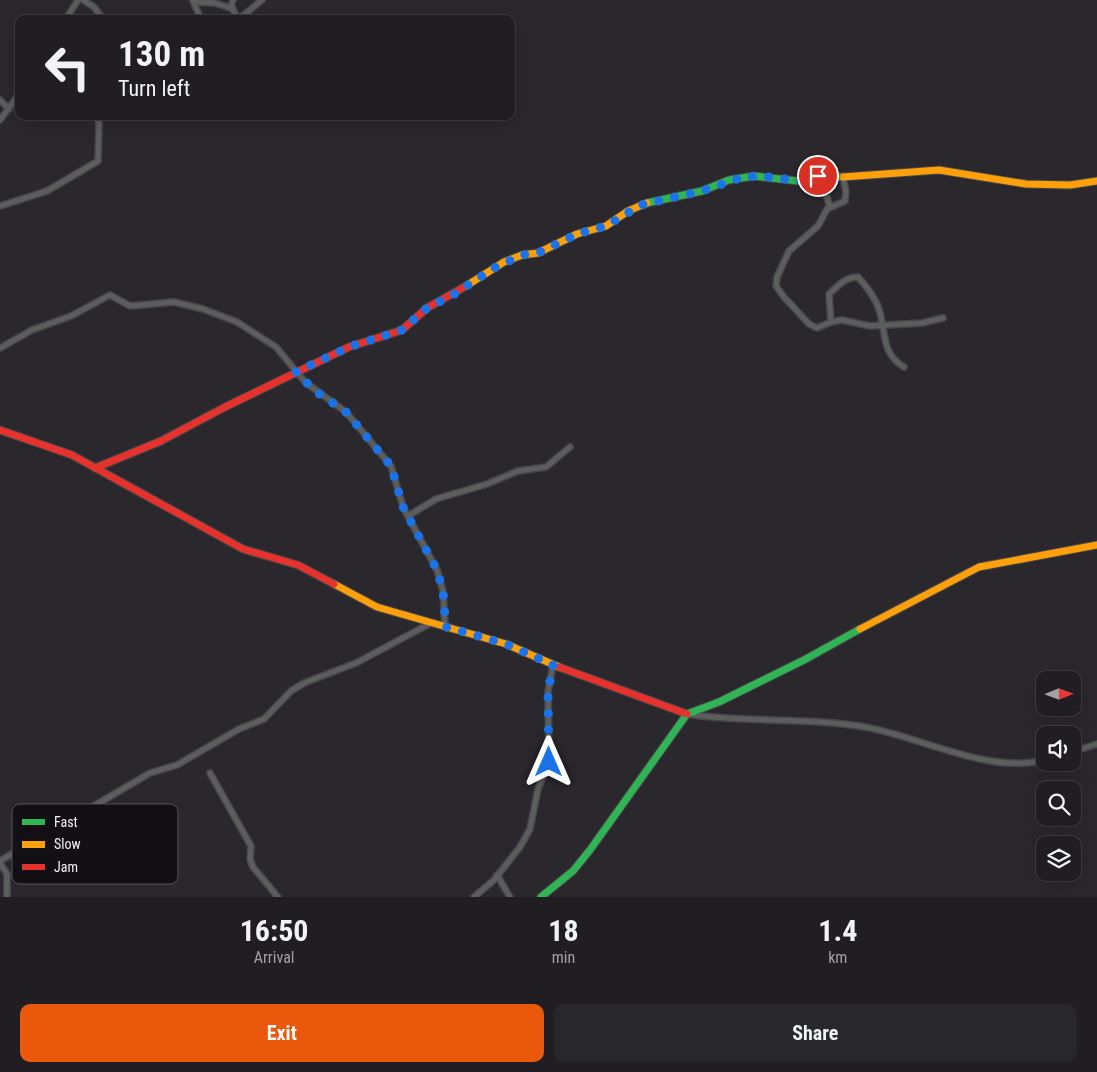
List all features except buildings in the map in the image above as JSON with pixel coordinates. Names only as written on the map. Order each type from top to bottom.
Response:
[{"type":"street","points":[[69,15],[78,0]]},
{"type":"street","points":[[83,0],[94,7],[100,15]]},
{"type":"street","points":[[233,0],[233,9],[236,15]]},
{"type":"street","points":[[243,15],[262,0]]},
{"type":"street","points":[[199,15],[193,1],[215,3],[233,9]]},
{"type":"street","points":[[0,120],[15,99]]},
{"type":"street","points":[[0,100],[8,109]]},
{"type":"street","points":[[0,206],[47,191],[98,161],[100,128],[98,120]]},
{"type":"street","points":[[95,468],[161,441],[349,347],[402,330],[427,308],[453,295],[494,268],[522,255],[538,253],[577,234],[606,226],[641,205],[702,191],[743,177],[761,176],[776,179],[812,181],[823,176],[843,177],[933,170],[1026,184],[1070,185],[1097,181]]},
{"type":"street","points":[[843,177],[846,197],[842,203],[830,207],[818,226],[789,251],[776,282],[784,296],[812,326],[820,328],[831,322],[846,320],[861,326],[903,325],[942,318]]},
{"type":"street","points":[[812,181],[827,197],[830,207]]},
{"type":"street","points":[[831,322],[829,294],[843,281],[858,277],[871,293],[880,312],[883,339],[890,357],[904,368]]},
{"type":"street","points":[[0,348],[32,330],[70,316],[110,296],[130,306],[174,302],[222,314],[247,327],[276,347],[296,372],[315,391],[346,412],[391,466],[403,507],[437,570],[443,591],[446,627]]},
{"type":"street","points":[[0,430],[72,455],[181,512],[243,550],[298,565],[377,607],[506,644],[553,665],[686,714],[713,719],[743,718],[858,726],[964,755],[1013,763],[1036,761]]},
{"type":"street","points":[[408,516],[436,499],[487,484],[518,471],[546,467],[570,447]]},
{"type":"street","points":[[541,897],[573,871],[590,850],[686,714],[719,702],[804,660],[873,621],[979,568],[1000,562],[1062,553],[1097,545]]},
{"type":"street","points":[[98,804],[150,773],[177,765],[239,729],[264,720],[290,691],[304,683],[356,663],[432,623]]},
{"type":"street","points":[[474,897],[492,883],[528,835],[538,789],[548,766],[548,692],[553,665]]},
{"type":"street","points":[[1081,749],[1097,744]]},
{"type":"street","points":[[210,773],[251,846],[250,860],[253,867],[278,897]]},
{"type":"street","points":[[7,897],[7,874],[0,862],[12,855]]},
{"type":"street","points":[[497,875],[510,897]]},
{"type":"traffic: fast","points":[[647,203],[702,191],[729,180],[754,176],[807,182],[823,176],[843,177]]},
{"type":"traffic: fast","points":[[541,897],[573,871],[590,850],[687,714],[719,702],[804,660],[860,629]]},
{"type":"traffic: slow","points":[[843,177],[939,170],[1026,184],[1070,185],[1097,181]]},
{"type":"traffic: slow","points":[[466,286],[504,262],[522,255],[538,253],[577,234],[606,226],[628,211],[647,203]]},
{"type":"traffic: slow","points":[[860,629],[979,567],[1097,545]]},
{"type":"traffic: slow","points":[[334,584],[377,607],[506,644],[559,667]]},
{"type":"traffic: jam","points":[[95,468],[161,441],[225,407],[349,347],[402,330],[427,308],[466,286]]},
{"type":"traffic: jam","points":[[0,430],[72,455],[243,549],[298,565],[334,584]]},
{"type":"traffic: jam","points":[[559,667],[687,714]]},
{"type":"route","points":[[549,762],[548,692],[553,665],[506,644],[486,640],[446,627],[443,591],[437,570],[403,507],[391,466],[346,412],[315,391],[296,372],[349,347],[402,330],[427,308],[453,295],[504,262],[522,255],[544,251],[577,234],[606,226],[621,215],[641,205],[660,199],[702,191],[729,180],[743,177],[761,176],[807,182],[812,181],[818,176]]}]
